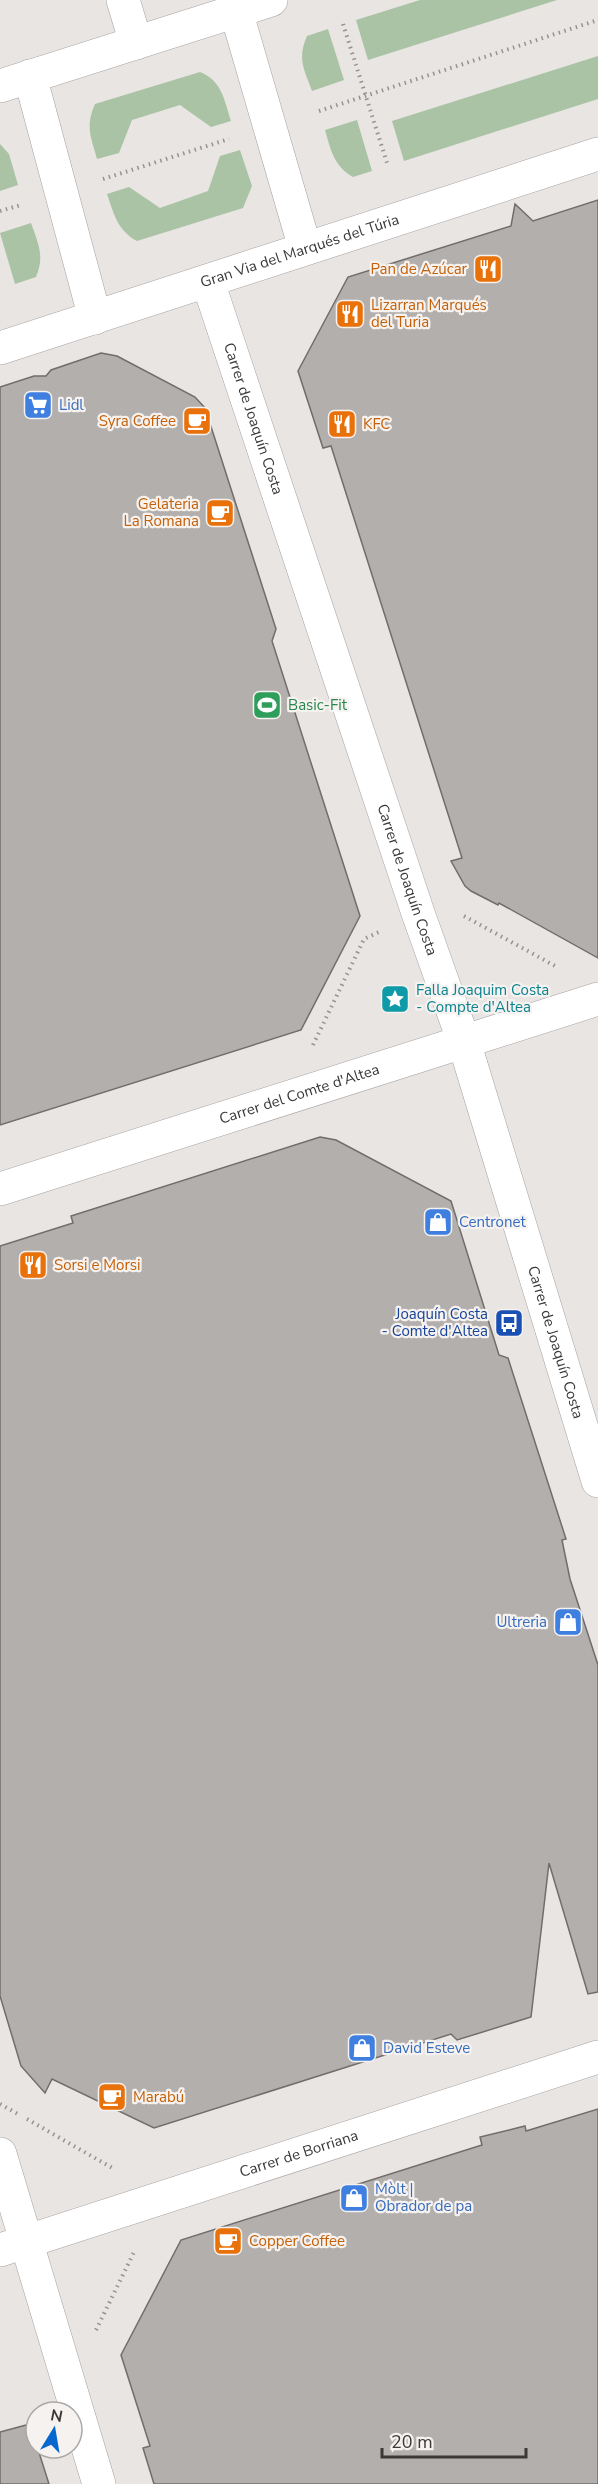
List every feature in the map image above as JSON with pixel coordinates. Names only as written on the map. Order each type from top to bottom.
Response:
[{"type":"street","points":[[123,0],[136,43]]},
{"type":"street","points":[[95,318],[15,81],[271,0]]},
{"type":"street","points":[[236,11],[305,248]]},
{"type":"street","name":"Gran Via del Marqués del Túria","points":[[0,348],[598,154]]},
{"type":"street","name":"Carrer de Joaquín Costa","points":[[207,282],[418,913],[464,1042],[598,1481]]},
{"type":"street","name":"Carrer del Comte d'Altea","points":[[0,1189],[598,999]]},
{"type":"street","name":"Carrer de Borriana","points":[[14,2246],[598,2057]]},
{"type":"street","points":[[0,2154],[14,2246],[99,2484]]},
{"type":"path","points":[[319,111],[598,20]]},
{"type":"path","points":[[343,24],[388,166]]},
{"type":"path","points":[[103,179],[236,137]]},
{"type":"path","points":[[0,212],[24,204]]},
{"type":"path","points":[[312,1047],[364,939],[418,913],[443,905],[562,970]]},
{"type":"path","points":[[0,2104],[114,2169]]},
{"type":"green space","points":[[420,0],[557,0],[368,60],[356,20]]},
{"type":"green space","points":[[328,29],[344,80],[312,91],[304,70],[302,51],[307,36]]},
{"type":"green space","points":[[598,56],[598,99],[404,161],[392,121]]},
{"type":"green space","points":[[200,72],[218,86],[231,121],[211,127],[180,105],[132,120],[119,153],[97,159],[90,126],[95,104]]},
{"type":"green space","points":[[357,120],[372,171],[353,177],[337,163],[325,130]]},
{"type":"green space","points":[[0,144],[9,154],[18,185],[0,191]]},
{"type":"green space","points":[[240,150],[252,186],[243,208],[137,241],[125,232],[114,215],[107,194],[129,187],[160,208],[208,191],[220,156]]},
{"type":"green space","points":[[31,223],[40,250],[39,269],[36,277],[15,284],[0,233]]},
{"type":"building","points":[[598,200],[598,958],[499,903],[498,905],[471,891],[465,886],[451,861],[462,858],[331,446],[323,448],[298,371],[348,277],[511,226],[515,204],[533,221]]},
{"type":"building","points":[[101,353],[117,356],[195,397],[205,408],[276,629],[272,641],[360,916],[301,1030],[0,1125],[0,387],[34,376],[46,376],[51,370]]},
{"type":"building","points":[[320,1137],[336,1140],[451,1201],[499,1355],[508,1358],[566,1539],[562,1540],[570,1579],[598,1665],[598,1992],[588,1994],[549,1863],[531,2017],[457,2040],[451,2034],[154,2128],[52,2079],[45,2093],[21,2066],[0,1996],[0,1246],[73,1223],[71,1216]]},
{"type":"building","points":[[598,2109],[598,2484],[154,2484],[143,2448],[150,2446],[121,2355],[181,2240],[482,2145],[480,2137],[525,2126],[526,2131]]},
{"type":"building","points":[[24,2426],[24,2460],[41,2460],[49,2484],[0,2484],[0,2432]]},
{"type":"place","name":"Pan de Azúcar","points":[[488,269]]},
{"type":"place","name":"Lizarran Marqués del Turia","points":[[350,314]]},
{"type":"place","name":"Lidl","points":[[38,405]]},
{"type":"place","name":"Syra Coffee","points":[[197,421]]},
{"type":"place","name":"KFC","points":[[342,424]]},
{"type":"place","name":"Gelateria La Romana","points":[[220,513]]},
{"type":"place","name":"Basic-Fit","points":[[267,705]]},
{"type":"place","name":"Falla Joaquim Costa - Compte d'Altea","points":[[395,999]]},
{"type":"place","name":"Centronet","points":[[438,1222]]},
{"type":"place","name":"Sorsi e Morsi","points":[[33,1265]]},
{"type":"place","name":"Joaquín Costa - Comte d'Altea","points":[[509,1323]]},
{"type":"place","name":"Ultreria","points":[[568,1622]]},
{"type":"place","name":"David Esteve","points":[[362,2048]]},
{"type":"place","name":"Marabú","points":[[112,2097]]},
{"type":"place","name":"Mòlt | Obrador de pa","points":[[354,2198]]},
{"type":"place","name":"Copper Coffee","points":[[228,2241]]}]
